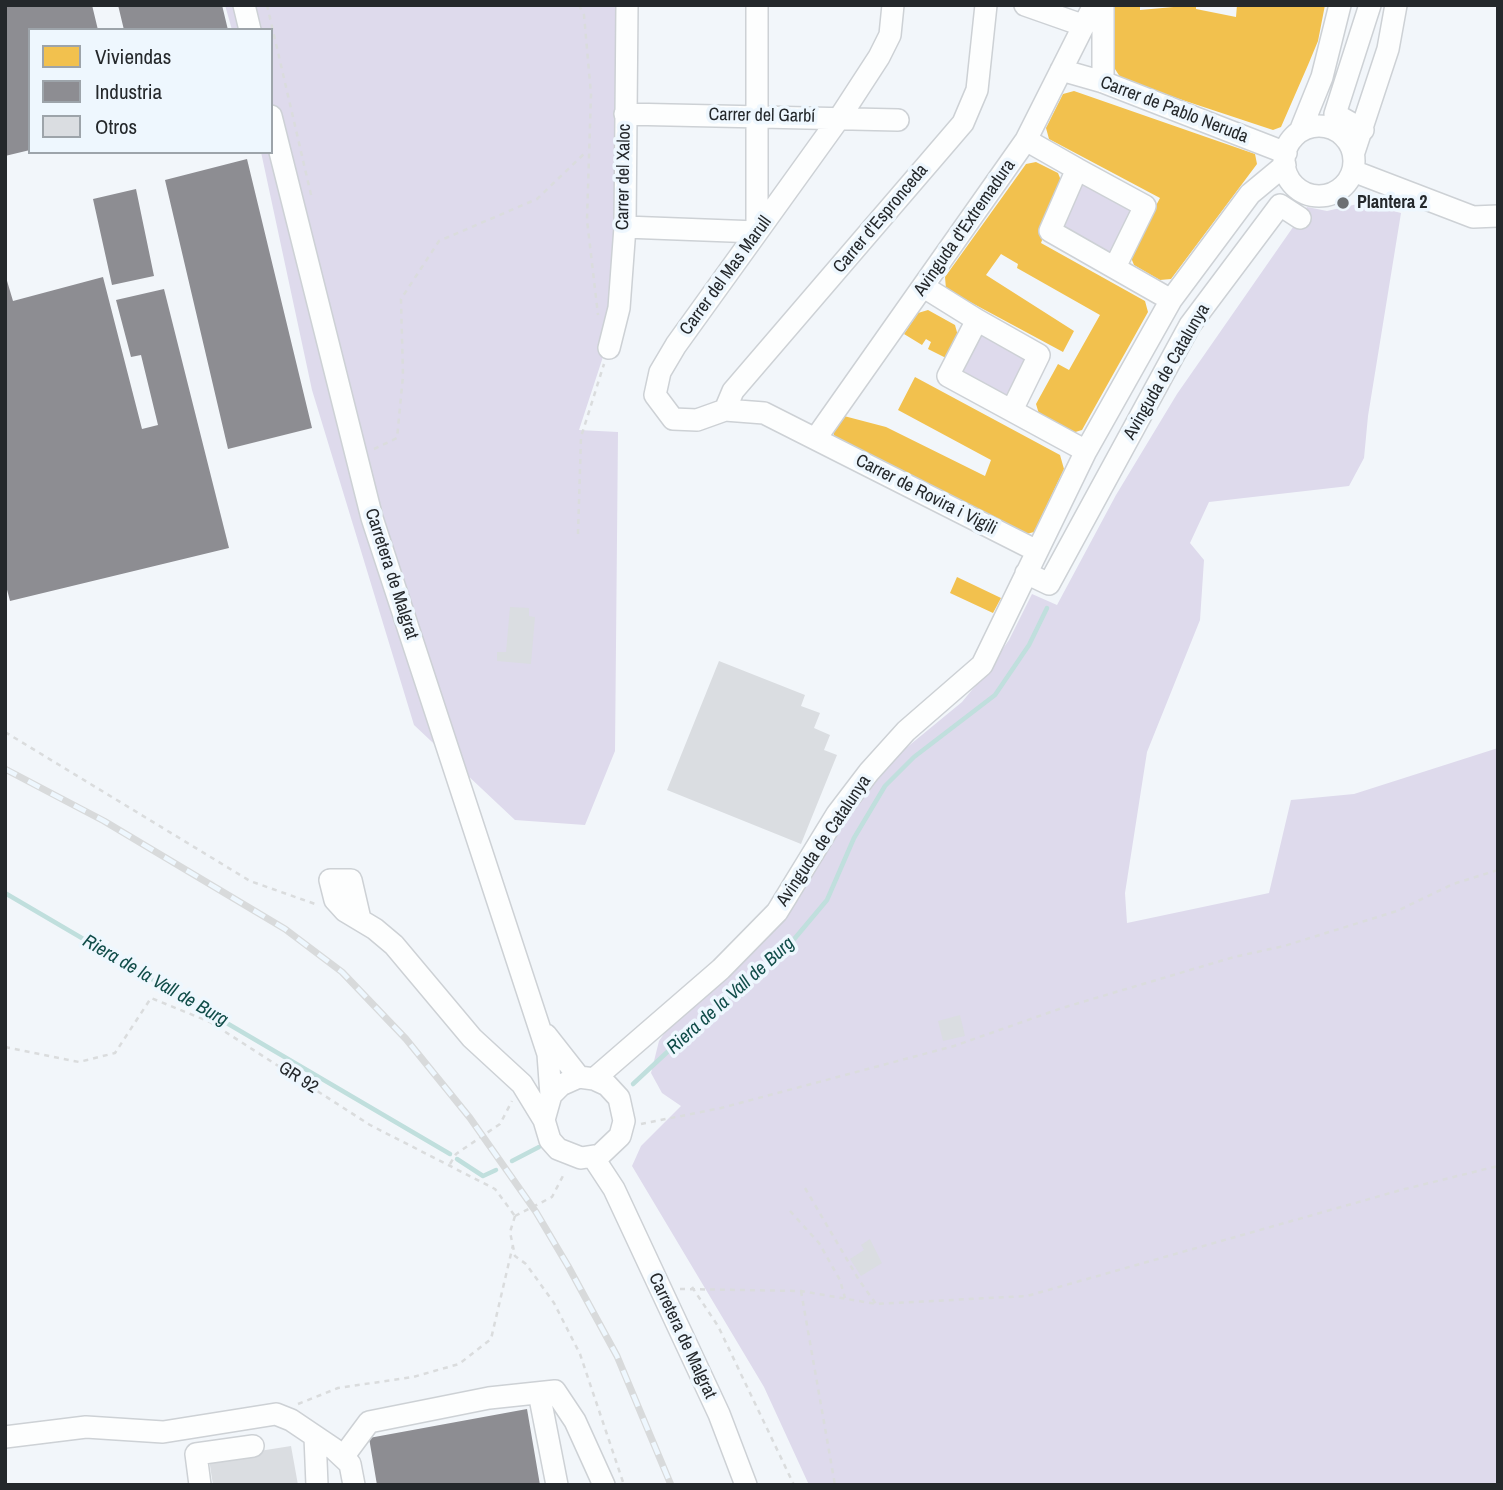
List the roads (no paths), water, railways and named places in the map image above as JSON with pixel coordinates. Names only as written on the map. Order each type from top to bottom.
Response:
[{"type":"street","points":[[244,5],[250,28]]},
{"type":"street","name":"Carrer del Xaloc","points":[[609,348],[619,308],[625,227],[627,5]]},
{"type":"street","points":[[625,227],[758,232],[757,5]]},
{"type":"street","name":"Carrer del Mas Marull","points":[[816,438],[764,412],[725,410],[697,420],[673,419],[655,395],[660,372],[676,345],[840,117],[890,36],[893,5]]},
{"type":"street","name":"Carrer d'Espronceda","points":[[725,410],[733,391],[963,123],[977,90],[986,5]]},
{"type":"street","points":[[1025,5],[1082,25]]},
{"type":"street","name":"Avinguda d'Extremadura","points":[[816,438],[1026,140],[1094,5]]},
{"type":"street","points":[[1103,5],[1103,82]]},
{"type":"street","points":[[1340,5],[1322,77],[1301,129],[1289,144],[1285,159],[1296,187],[1307,194],[1322,197],[1336,192],[1354,162],[1388,49],[1396,5]]},
{"type":"street","points":[[1363,130],[1335,114],[1370,5]]},
{"type":"street","name":"Carrer de Pablo Neruda","points":[[1061,70],[1103,82],[1285,159]]},
{"type":"street","name":"Carrer del Garbí","points":[[625,114],[898,120]]},
{"type":"street","name":"Carretera de Malgrat","points":[[273,124],[372,518],[548,1054],[551,1095]]},
{"type":"street","points":[[1301,129],[1317,126],[1332,128],[1346,137],[1354,162],[1473,217],[1498,216]]},
{"type":"street","points":[[1026,140],[1145,206],[1115,267]]},
{"type":"street","name":"Avinguda de Catalunya","points":[[593,1080],[621,1057],[650,1027],[720,969],[777,912],[837,814],[869,772],[906,732],[982,665],[1086,451],[1171,300],[1250,194],[1285,159]]},
{"type":"street","points":[[1077,169],[1050,231],[1171,300]]},
{"type":"street","name":"Avinguda de Catalunya","points":[[1026,573],[1049,584],[1190,325],[1280,205],[1300,218]]},
{"type":"street","points":[[924,286],[1039,355],[1012,410]]},
{"type":"street","points":[[977,320],[948,376],[1086,451]]},
{"type":"street","name":"Carrer de Rovira i Vigili","points":[[816,438],[1037,551]]},
{"type":"street","points":[[353,915],[394,945],[472,1038],[522,1084],[544,1120],[550,1140],[570,1156],[602,1152],[620,1136],[624,1121],[619,1098],[593,1080],[561,1084],[551,1095],[544,1120]]},
{"type":"street","name":"Carretera de Malgrat","points":[[538,1024],[593,1080]]},
{"type":"street","name":"Carretera de Malgrat","points":[[602,1152],[614,1189],[719,1414],[746,1485]]},
{"type":"street","points":[[343,1457],[369,1422],[489,1398],[555,1391],[575,1421],[604,1485]]},
{"type":"street","points":[[539,1393],[557,1485]]},
{"type":"street","points":[[5,1437],[86,1427],[163,1432],[276,1414],[291,1420],[343,1457],[349,1464],[354,1485]]},
{"type":"street","points":[[314,1437],[317,1485]]},
{"type":"street","points":[[200,1485],[195,1454],[253,1446]]},
{"type":"waterway","name":"Riera de la Vall de Burg","points":[[633,1084],[693,1028],[785,950],[827,900],[854,838],[885,786],[914,757],[995,695],[1029,645],[1047,608]]},
{"type":"waterway","name":"Riera de la Vall de Burg","points":[[5,893],[450,1154]]},
{"type":"waterway","name":"Riera de la Vall de Burg","points":[[512,1161],[539,1147]]},
{"type":"waterway","name":"Riera de la Vall de Burg","points":[[457,1159],[483,1176],[496,1170]]},
{"type":"railway","points":[[5,769],[104,821],[285,929],[342,972],[406,1039],[470,1118],[536,1212],[617,1356],[671,1485]]},
{"type":"place","name":"Plantera 2","points":[[1343,203]]}]
